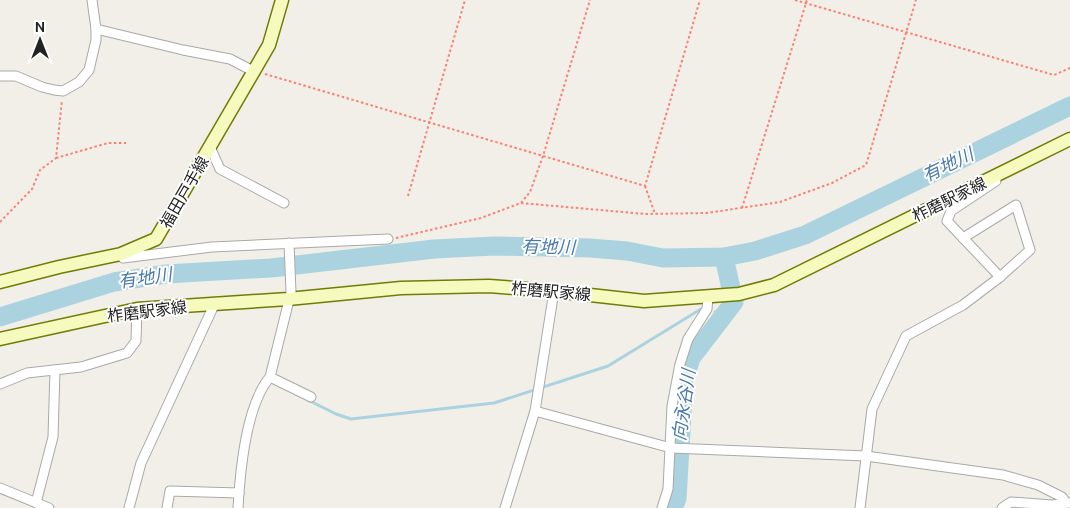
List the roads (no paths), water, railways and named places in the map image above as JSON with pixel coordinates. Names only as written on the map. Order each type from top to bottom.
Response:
[{"type":"main road","name":"福田戸手線","points":[[0,282],[121,254],[156,239],[269,45],[282,0]]},
{"type":"main road","name":"柞磨駅家線","points":[[0,339],[137,310],[401,288],[490,286],[644,301],[733,294],[774,285],[1070,140]]},
{"type":"street","points":[[0,76],[16,76],[42,87],[63,91],[79,82],[89,70],[96,40],[92,0]]},
{"type":"street","points":[[96,29],[184,50],[230,58],[253,70]]},
{"type":"street","points":[[210,147],[220,170]]},
{"type":"street","points":[[202,160],[284,203]]},
{"type":"street","points":[[1000,276],[947,220],[951,210],[1004,176],[1006,170]]},
{"type":"street","points":[[860,508],[872,409],[906,336],[963,305],[1030,250],[1016,205],[963,238]]},
{"type":"street","points":[[121,254],[123,258],[212,247],[388,239]]},
{"type":"street","points":[[238,508],[246,446],[253,412],[262,386],[270,377],[290,296],[289,243]]},
{"type":"street","points":[[505,508],[535,411],[554,291]]},
{"type":"street","points":[[662,508],[668,490],[672,406],[680,364],[688,338],[707,310],[708,297]]},
{"type":"street","points":[[129,508],[142,463],[215,304]]},
{"type":"street","points":[[0,384],[27,373],[81,367],[127,353],[136,341],[137,310]]},
{"type":"street","points":[[36,503],[54,437],[55,370]]},
{"type":"street","points":[[270,377],[311,397]]},
{"type":"street","points":[[535,411],[671,448],[866,456],[1003,475],[1038,485],[1062,497],[1068,503]]},
{"type":"street","points":[[0,488],[49,508]]},
{"type":"street","points":[[166,508],[170,491],[239,493]]},
{"type":"street","points":[[1002,508],[1011,502],[1052,506],[1068,503]]},
{"type":"waterway","name":"有地川","points":[[0,317],[114,282],[166,274],[271,268],[434,249],[494,246],[590,248],[627,251],[663,258],[724,257],[755,251],[805,235],[1070,106]]},
{"type":"waterway","name":"向永谷川","points":[[673,508],[677,499],[684,380],[691,358],[734,302],[724,257]]},
{"type":"waterway","points":[[308,400],[351,419],[494,403],[608,366],[701,309]]},
{"type":"waterway","points":[[715,312],[722,317]]}]
